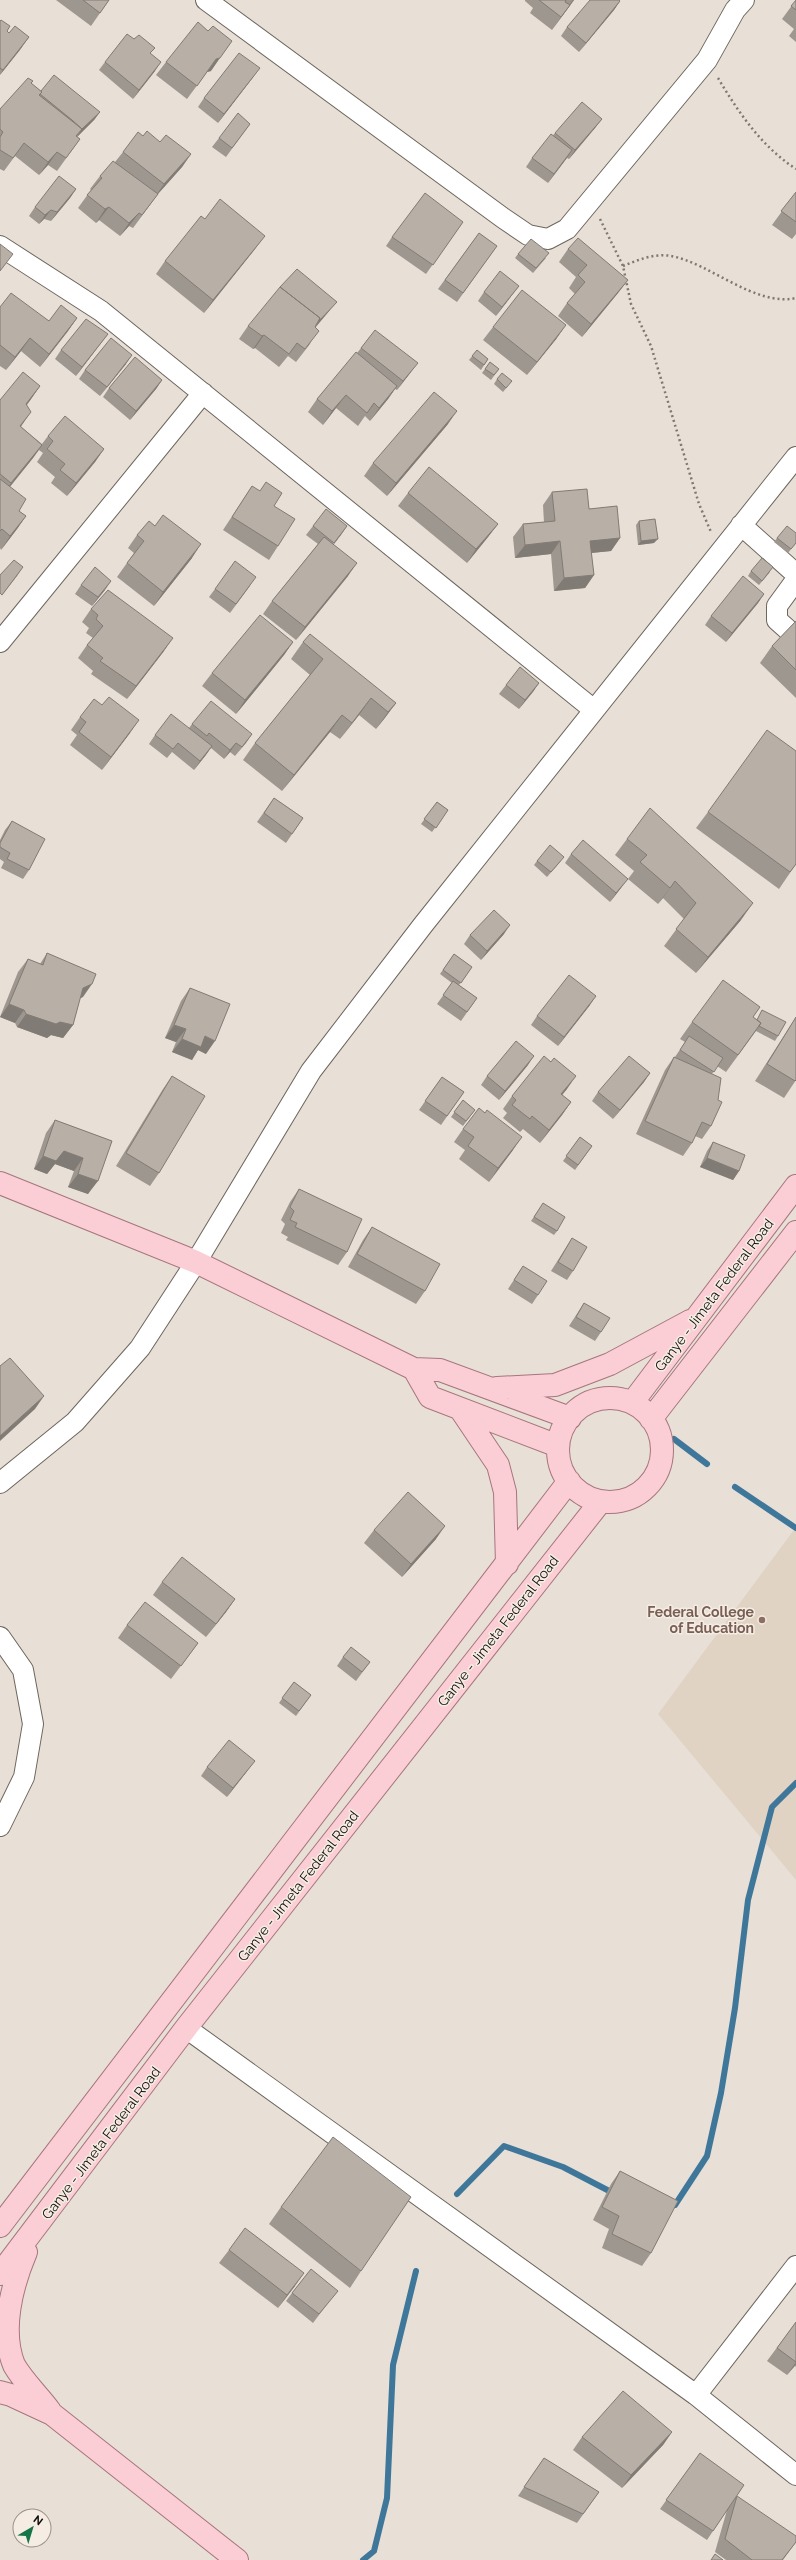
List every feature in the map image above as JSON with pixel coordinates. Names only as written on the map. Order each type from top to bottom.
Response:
[{"type":"main road","points":[[0,1183],[196,1262],[414,1369],[440,1370],[570,1418]]},
{"type":"main road","name":"Ganye - Jimeta Federal Road","points":[[632,1403],[796,1186]]},
{"type":"main road","name":"Ganye - Jimeta Federal Road","points":[[651,1419],[796,1232]]},
{"type":"main road","points":[[487,1388],[554,1385],[610,1364],[695,1319]]},
{"type":"main road","points":[[414,1369],[430,1397],[558,1446]]},
{"type":"main road","points":[[607,1398],[632,1403],[651,1419],[659,1436],[662,1454],[654,1478],[637,1495],[613,1502],[600,1501],[588,1497],[569,1481],[563,1471],[558,1446],[561,1434],[570,1418],[584,1406],[595,1400],[607,1398]]},
{"type":"main road","points":[[461,1410],[498,1465],[505,1492],[507,1564]]},
{"type":"main road","name":"Ganye - Jimeta Federal Road","points":[[0,2226],[569,1481]]},
{"type":"main road","name":"Ganye - Jimeta Federal Road","points":[[0,2274],[46,2217],[186,2028],[600,1501]]},
{"type":"main road","points":[[46,2217],[28,2247],[17,2273],[7,2310],[7,2331],[9,2350],[14,2364],[52,2414]]},
{"type":"main road","points":[[0,2392],[11,2395],[52,2414],[237,2560]]},
{"type":"street","points":[[206,0],[528,235],[548,239],[567,229],[707,60],[734,3]]},
{"type":"street","points":[[0,246],[101,311],[594,710]]},
{"type":"street","points":[[0,642],[203,393]]},
{"type":"street","points":[[0,1483],[76,1422],[140,1348],[196,1262],[311,1071],[594,710],[796,457]]},
{"type":"street","points":[[741,525],[796,574]]},
{"type":"street","points":[[796,580],[777,606],[778,620],[796,637]]},
{"type":"street","points":[[0,1637],[23,1670],[33,1724],[24,1776],[0,1826]]},
{"type":"street","points":[[186,2028],[696,2395],[796,2476]]},
{"type":"street","points":[[696,2395],[796,2266]]},
{"type":"path","points":[[707,60],[746,122],[778,158],[796,169]]},
{"type":"path","points":[[592,200],[624,266],[631,304],[651,346],[699,504],[719,552]]},
{"type":"path","points":[[624,266],[646,257],[670,256],[754,292],[783,301],[796,298]]},
{"type":"shaded area","name":"Federal College of Education","points":[[796,1527],[796,1880],[658,1714]]},
{"type":"building","points":[[83,0],[109,0],[100,13]]},
{"type":"building","points":[[539,0],[566,0],[565,2],[570,5],[561,17]]},
{"type":"building","points":[[590,0],[620,1],[586,43],[567,27]]},
{"type":"building","points":[[796,0],[796,10],[791,6]]},
{"type":"building","points":[[1,20],[10,26],[7,31],[9,33],[15,26],[29,37],[3,70],[0,68]]},
{"type":"building","points":[[198,22],[208,31],[213,26],[232,41],[220,58],[216,59],[197,86],[166,62]]},
{"type":"building","points":[[127,34],[134,39],[139,35],[155,48],[150,53],[161,62],[139,90],[105,62]]},
{"type":"building","points":[[239,53],[260,68],[224,114],[204,98]]},
{"type":"building","points":[[54,75],[100,112],[82,129],[40,94]]},
{"type":"building","points":[[28,78],[33,81],[31,83],[42,92],[39,95],[82,129],[76,136],[80,139],[66,158],[57,152],[48,162],[24,143],[13,158],[0,150],[0,137],[3,132],[0,129],[0,109]]},
{"type":"building","points":[[582,102],[602,119],[575,150],[555,133]]},
{"type":"building","points":[[238,113],[250,124],[232,148],[219,138]]},
{"type":"building","points":[[147,131],[160,142],[166,135],[191,154],[164,184],[123,152],[138,132],[143,136]]},
{"type":"building","points":[[551,134],[572,150],[554,174],[532,158]]},
{"type":"building","points":[[113,161],[158,194],[142,215],[139,213],[129,223],[109,207],[105,209],[87,195],[102,178],[100,176]]},
{"type":"building","points":[[59,176],[76,189],[57,212],[51,210],[45,215],[35,207]]},
{"type":"building","points":[[796,192],[796,222],[781,211]]},
{"type":"building","points":[[425,193],[463,222],[433,265],[392,237]]},
{"type":"building","points":[[220,199],[265,236],[213,300],[165,261],[201,216],[205,219]]},
{"type":"building","points":[[479,233],[497,246],[463,293],[445,280]]},
{"type":"building","points":[[578,238],[628,280],[591,324],[567,303],[585,282],[578,275],[587,265],[568,249]]},
{"type":"building","points":[[531,239],[549,253],[536,268],[518,254]]},
{"type":"building","points":[[0,244],[13,254],[0,271]]},
{"type":"building","points":[[297,269],[337,302],[319,321],[320,318],[280,287]]},
{"type":"building","points":[[500,271],[519,286],[502,307],[484,292]]},
{"type":"building","points":[[280,287],[320,318],[315,327],[319,331],[305,349],[297,343],[289,354],[264,335],[262,336],[248,326]]},
{"type":"building","points":[[522,290],[566,325],[537,362],[493,327]]},
{"type":"building","points":[[11,293],[49,321],[61,305],[77,318],[49,354],[30,338],[15,357],[0,345],[0,307]]},
{"type":"building","points":[[86,319],[108,334],[82,367],[61,350]]},
{"type":"building","points":[[375,330],[418,363],[403,381],[361,348]]},
{"type":"building","points":[[111,338],[132,355],[107,387],[85,370]]},
{"type":"building","points":[[477,350],[488,359],[484,365],[472,356]]},
{"type":"building","points":[[356,352],[397,386],[379,408],[374,403],[367,413],[346,395],[332,411],[317,399]]},
{"type":"building","points":[[135,357],[162,380],[136,411],[109,388]]},
{"type":"building","points":[[490,362],[499,369],[494,375],[485,369]]},
{"type":"building","points":[[23,372],[40,386],[26,404],[31,412],[20,426],[42,445],[11,483],[0,474],[0,400]]},
{"type":"building","points":[[502,373],[512,381],[506,388],[497,379]]},
{"type":"building","points":[[434,392],[457,411],[396,483],[373,463]]},
{"type":"building","points":[[65,416],[104,449],[76,483],[60,470],[65,464],[47,449],[53,441],[48,436]]},
{"type":"building","points":[[429,467],[498,524],[476,549],[408,493]]},
{"type":"building","points":[[0,479],[26,499],[19,511],[26,516],[10,536],[2,529],[0,531]]},
{"type":"building","points":[[266,482],[282,493],[274,506],[295,519],[278,546],[232,517],[252,486],[260,491]]},
{"type":"building","points":[[587,489],[589,509],[617,506],[620,538],[590,541],[594,575],[564,578],[560,541],[525,545],[523,524],[555,521],[552,492]]},
{"type":"building","points":[[326,509],[347,526],[334,543],[313,526]]},
{"type":"building","points":[[163,515],[201,544],[163,592],[127,563],[144,541],[137,535],[149,521],[155,526]]},
{"type":"building","points":[[655,519],[658,539],[641,541],[639,521]]},
{"type":"building","points":[[787,526],[796,533],[796,543],[791,549],[777,538]]},
{"type":"building","points":[[324,537],[357,563],[305,627],[272,601]]},
{"type":"building","points":[[762,558],[773,567],[762,581],[751,571]]},
{"type":"building","points":[[14,560],[23,567],[2,595],[0,593],[0,575]]},
{"type":"building","points":[[235,561],[256,577],[236,604],[215,589]]},
{"type":"building","points":[[95,567],[111,581],[98,597],[81,585]]},
{"type":"building","points":[[743,576],[764,594],[732,633],[711,616]]},
{"type":"building","points":[[108,590],[173,638],[136,686],[100,661],[103,658],[87,645],[103,626],[96,619],[98,615],[91,609]]},
{"type":"building","points":[[260,615],[293,642],[245,700],[212,673]]},
{"type":"building","points":[[796,621],[796,670],[772,646]]},
{"type":"building","points":[[310,634],[396,703],[388,712],[371,698],[352,723],[342,715],[294,775],[255,743],[323,659],[303,642]]},
{"type":"building","points":[[520,667],[539,683],[525,700],[506,685]]},
{"type":"building","points":[[109,697],[139,720],[111,757],[79,732],[86,722],[80,717],[94,699],[102,705]]},
{"type":"building","points":[[211,701],[252,734],[242,747],[236,743],[230,750],[209,733],[207,736],[192,724]]},
{"type":"building","points":[[171,714],[212,746],[200,761],[178,743],[173,749],[155,735]]},
{"type":"building","points":[[767,730],[796,751],[796,864],[790,872],[708,812]]},
{"type":"building","points":[[274,798],[303,818],[292,834],[264,813]]},
{"type":"building","points":[[437,802],[448,810],[436,828],[424,819]]},
{"type":"building","points":[[650,808],[753,903],[708,957],[676,929],[696,903],[675,881],[670,888],[640,862],[647,855],[627,839]]},
{"type":"building","points":[[12,821],[45,839],[29,870],[7,859],[10,853],[0,847],[0,843]]},
{"type":"building","points":[[583,840],[628,879],[616,893],[571,854]]},
{"type":"building","points":[[550,845],[564,857],[551,872],[537,861]]},
{"type":"building","points":[[494,910],[510,925],[487,951],[470,935]]},
{"type":"building","points":[[47,953],[96,974],[92,984],[83,988],[73,1025],[60,1022],[56,1024],[26,1014],[24,1010],[9,1004],[28,959],[43,965]]},
{"type":"building","points":[[454,954],[472,967],[461,983],[443,970]]},
{"type":"building","points":[[569,975],[596,996],[564,1037],[537,1016]]},
{"type":"building","points":[[723,980],[760,1007],[753,1017],[761,1023],[738,1055],[692,1022]]},
{"type":"building","points":[[453,981],[477,998],[467,1012],[443,995]]},
{"type":"building","points":[[190,988],[230,1004],[215,1041],[205,1036],[201,1047],[182,1039],[186,1029],[174,1025]]},
{"type":"building","points":[[762,1010],[786,1022],[778,1036],[759,1026],[761,1023],[757,1020]]},
{"type":"building","points":[[796,1017],[796,1080],[795,1081],[767,1064]]},
{"type":"building","points":[[689,1036],[723,1058],[714,1072],[680,1050]]},
{"type":"building","points":[[516,1041],[534,1056],[505,1091],[487,1076]]},
{"type":"building","points":[[544,1056],[551,1062],[554,1058],[576,1076],[561,1094],[571,1102],[549,1130],[532,1116],[530,1119],[512,1105],[516,1100],[512,1096]]},
{"type":"building","points":[[629,1056],[650,1073],[620,1110],[598,1092]]},
{"type":"building","points":[[674,1057],[721,1078],[718,1100],[722,1102],[711,1126],[702,1122],[692,1143],[645,1121]]},
{"type":"building","points":[[172,1076],[205,1096],[159,1173],[126,1153]]},
{"type":"building","points":[[442,1077],[464,1092],[447,1116],[425,1101]]},
{"type":"building","points":[[463,1100],[475,1110],[466,1121],[454,1112]]},
{"type":"building","points":[[479,1108],[485,1113],[487,1110],[522,1137],[498,1168],[468,1146],[474,1137],[463,1129]]},
{"type":"building","points":[[55,1120],[112,1141],[98,1181],[78,1174],[83,1158],[64,1151],[56,1161],[43,1156]]},
{"type":"building","points":[[580,1137],[592,1146],[578,1165],[566,1156]]},
{"type":"building","points":[[713,1142],[745,1155],[739,1171],[707,1158]]},
{"type":"building","points":[[299,1189],[362,1219],[347,1252],[295,1227],[297,1223],[290,1220],[294,1211],[290,1207]]},
{"type":"building","points":[[543,1203],[565,1217],[557,1231],[534,1217]]},
{"type":"building","points":[[372,1227],[440,1264],[425,1291],[357,1254]]},
{"type":"building","points":[[572,1238],[587,1247],[573,1271],[558,1262]]},
{"type":"building","points":[[523,1266],[547,1281],[538,1295],[514,1280]]},
{"type":"building","points":[[584,1303],[610,1318],[601,1332],[576,1317]]},
{"type":"building","points":[[10,1358],[44,1396],[0,1436],[0,1366]]},
{"type":"building","points":[[408,1492],[445,1526],[411,1564],[374,1530]]},
{"type":"building","points":[[182,1557],[235,1599],[216,1624],[162,1582]]},
{"type":"building","points":[[145,1602],[198,1643],[181,1666],[127,1625]]},
{"type":"building","points":[[351,1647],[370,1662],[362,1672],[343,1657]]},
{"type":"building","points":[[294,1682],[311,1695],[299,1711],[282,1698]]},
{"type":"building","points":[[229,1740],[255,1761],[233,1788],[207,1767]]},
{"type":"building","points":[[333,2137],[411,2197],[361,2271],[281,2207]]},
{"type":"building","points":[[620,2171],[678,2201],[651,2253],[612,2234],[619,2216],[602,2207]]},
{"type":"building","points":[[245,2228],[304,2273],[287,2295],[229,2250]]},
{"type":"building","points":[[311,2269],[338,2291],[319,2314],[292,2293]]},
{"type":"building","points":[[796,2322],[796,2362],[777,2348]]},
{"type":"building","points":[[623,2391],[672,2432],[631,2475],[582,2437]]},
{"type":"building","points":[[700,2453],[744,2485],[713,2531],[666,2500]]},
{"type":"building","points":[[544,2458],[599,2492],[583,2514],[524,2487]]},
{"type":"building","points":[[737,2496],[796,2536],[796,2542],[782,2560],[752,2560],[725,2539]]},
{"type":"building","points":[[715,2554],[723,2560],[711,2560]]},
{"type":"waterway","points":[[674,1439],[707,1464]]},
{"type":"waterway","points":[[735,1487],[796,1528]]},
{"type":"waterway","points":[[669,2206],[675,2205],[707,2156],[721,2093],[735,2008],[748,1900],[772,1807],[796,1783]]},
{"type":"waterway","points":[[457,2194],[504,2146],[563,2167],[615,2194]]},
{"type":"waterway","points":[[363,2560],[374,2551],[387,2498],[393,2365],[416,2271]]},
{"type":"place","name":"Federal College of Education","points":[[762,1620]]}]
